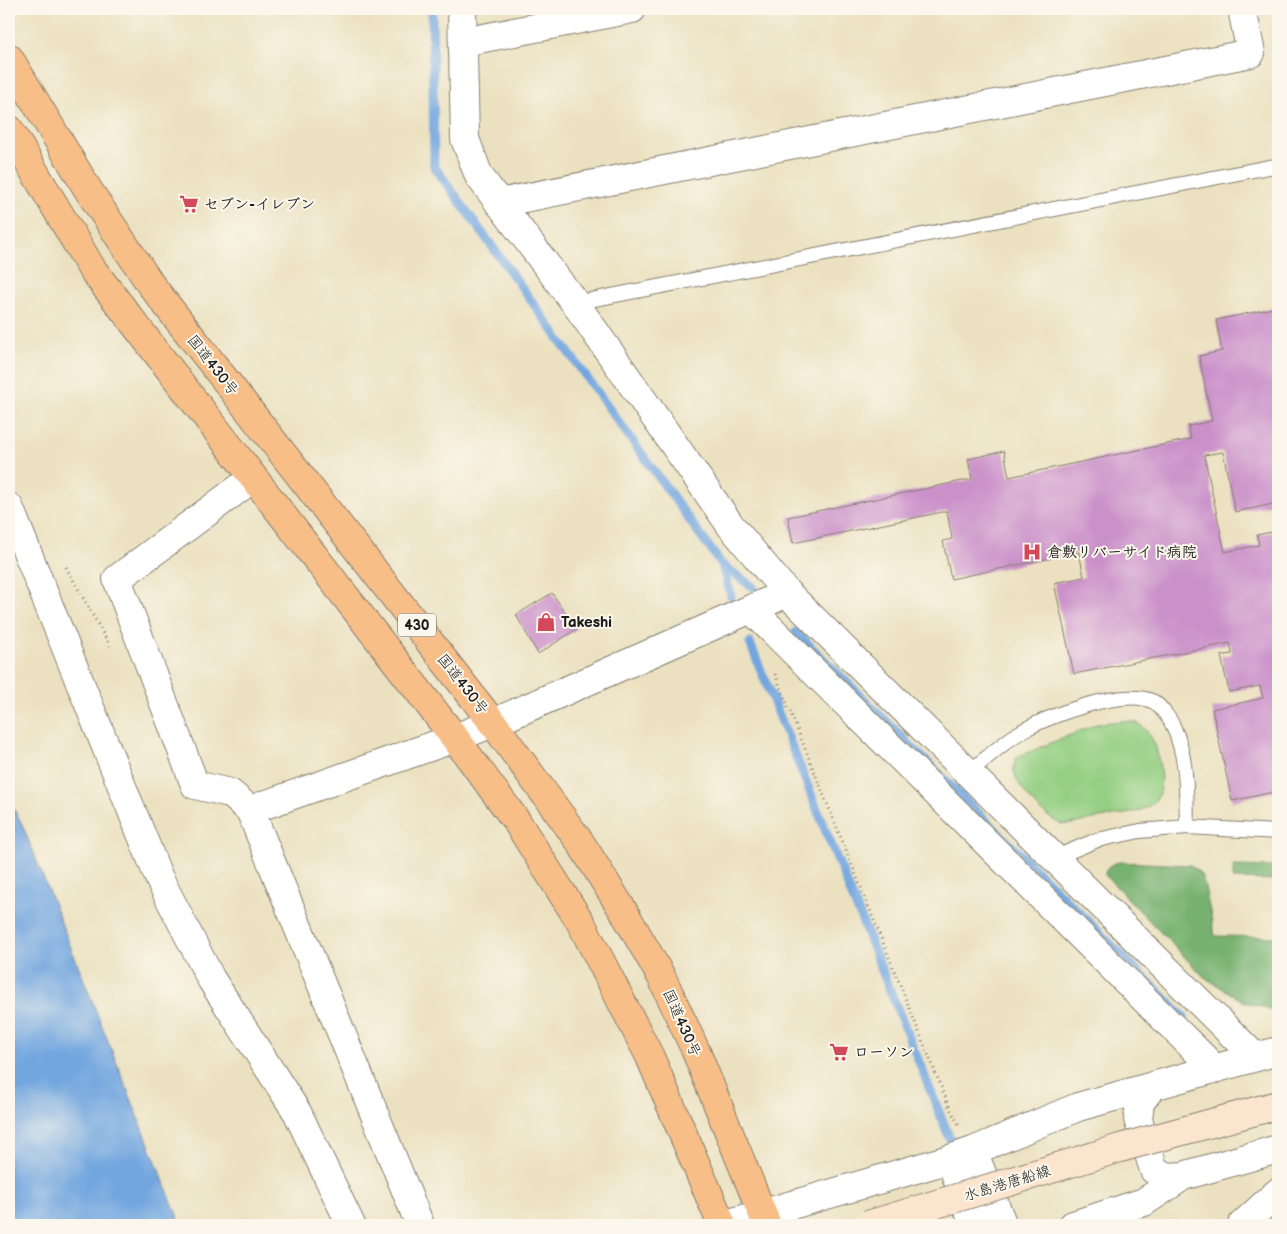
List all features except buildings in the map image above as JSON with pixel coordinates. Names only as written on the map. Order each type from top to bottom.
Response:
[{"type":"highway","name":"国道430号","points":[[9,58],[87,188],[151,285],[493,722],[580,842],[624,912],[662,978],[695,1049],[765,1220]]},
{"type":"highway","name":"430","points":[[9,129],[92,269],[518,822],[581,922],[650,1057],[722,1225]]},
{"type":"main road","name":"水島港唐船線","points":[[868,1225],[1120,1148],[1278,1105]]},
{"type":"street","points":[[462,9],[465,139],[479,176],[575,303],[731,526],[787,593],[1054,858],[1267,1054]]},
{"type":"street","points":[[463,42],[632,9]]},
{"type":"street","points":[[499,203],[1251,53],[1242,9]]},
{"type":"street","points":[[253,478],[117,579],[195,785],[230,793],[250,810],[420,1225]]},
{"type":"street","points":[[9,507],[159,878],[210,979],[297,1112],[351,1225]]},
{"type":"street","points":[[250,810],[454,738],[787,593]]},
{"type":"street","points":[[751,609],[1214,1069]]},
{"type":"street","points":[[722,1225],[765,1220],[960,1155],[1078,1107],[1267,1054]]},
{"type":"street","points":[[1152,1087],[1140,1102],[1138,1119],[1154,1170],[1167,1177],[1182,1176],[1278,1149]]},
{"type":"street","points":[[960,1155],[974,1225]]},
{"type":"street","points":[[960,1155],[1003,1225]]},
{"type":"street","points":[[1074,1225],[1144,1202],[1182,1176]]},
{"type":"street","points":[[1242,1225],[1278,1192]]},
{"type":"lane","points":[[575,303],[1278,166]]},
{"type":"lane","points":[[968,773],[1020,732],[1058,714],[1092,703],[1119,698],[1142,699],[1155,703],[1172,724],[1184,755],[1188,827]]},
{"type":"lane","points":[[1054,858],[1097,840],[1140,831],[1188,827],[1278,832]]},
{"type":"path","points":[[62,559],[114,654]]},
{"type":"path","points":[[775,673],[950,1109],[960,1155]]},
{"type":"green space","points":[[1120,721],[1139,724],[1146,730],[1156,748],[1160,771],[1160,786],[1158,797],[1152,804],[1131,813],[1066,824],[1055,821],[1040,810],[1020,786],[1016,778],[1014,764],[1017,757],[1097,724]]},
{"type":"green space","points":[[1120,862],[1190,865],[1203,878],[1215,936],[1278,937],[1278,1012],[1243,1001],[1204,977],[1105,875],[1108,867]]},
{"type":"green space","points":[[1233,866],[1278,867],[1278,880],[1233,879]]},
{"type":"water","points":[[9,800],[22,824],[181,1225],[9,1225]]},
{"type":"waterway","points":[[432,9],[434,166],[722,565],[753,587]]},
{"type":"waterway","points":[[722,565],[731,596]]},
{"type":"waterway","points":[[796,632],[1184,1017]]},
{"type":"waterway","points":[[750,643],[956,1154]]},
{"type":"place","name":"セブン-イレブン","points":[[189,204]]},
{"type":"place","name":"倉敷リバーサイド病院","points":[[1032,552]]},
{"type":"place","name":"Takeshi","points":[[546,622]]},
{"type":"place","name":"ローソン","points":[[839,1052]]}]
